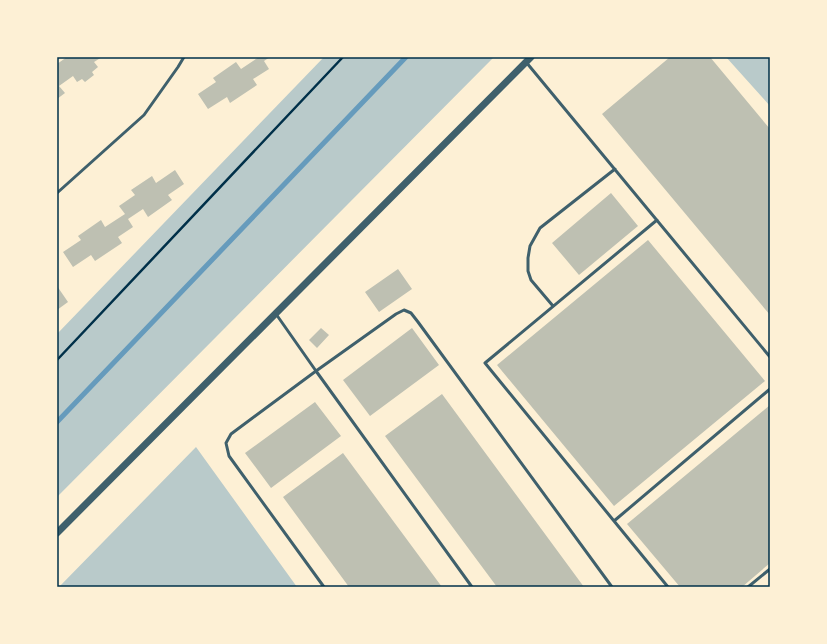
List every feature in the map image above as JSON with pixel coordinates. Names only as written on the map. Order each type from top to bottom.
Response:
[{"type":"street","points":[[57,533],[529,59]]},
{"type":"lane","points":[[57,193],[144,115],[184,57]]},
{"type":"lane","points":[[529,59],[615,169],[770,357]]},
{"type":"lane","points":[[553,306],[531,280],[528,271],[530,246],[540,228],[615,169]]},
{"type":"lane","points":[[657,220],[485,363],[668,587]]},
{"type":"lane","points":[[324,587],[230,456],[226,444],[231,434],[316,371],[396,314],[404,310],[411,313],[612,587]]},
{"type":"lane","points":[[276,314],[472,587]]},
{"type":"lane","points":[[614,521],[770,389]]},
{"type":"lane","points":[[748,587],[770,569]]},
{"type":"path","points":[[57,360],[343,57]]},
{"type":"shaded area","points":[[324,57],[494,57],[57,497],[57,334]]},
{"type":"shaded area","points":[[726,57],[770,57],[770,106]]},
{"type":"shaded area","points":[[196,447],[297,587],[59,587]]},
{"type":"building","points":[[67,57],[102,57],[94,62],[98,67],[92,72],[94,75],[85,82],[82,79],[77,82],[73,76],[59,86],[65,93],[57,99],[57,64]]},
{"type":"building","points":[[259,57],[270,57],[264,61],[269,69],[253,79],[257,85],[230,103],[227,97],[208,109],[198,94],[216,82],[213,78],[236,62],[241,69]]},
{"type":"building","points":[[670,57],[710,57],[770,129],[770,315],[602,114]]},
{"type":"building","points":[[175,170],[184,184],[168,195],[172,200],[148,217],[143,209],[128,219],[133,227],[118,237],[122,243],[95,261],[91,255],[73,267],[63,252],[81,240],[78,236],[101,220],[105,227],[125,214],[119,206],[135,195],[131,190],[152,176],[156,183]]},
{"type":"building","points":[[611,193],[638,226],[579,275],[552,243]]},
{"type":"building","points":[[648,240],[765,381],[614,506],[497,365]]},
{"type":"building","points":[[398,269],[412,289],[379,312],[365,292]]},
{"type":"building","points":[[57,286],[68,302],[57,310]]},
{"type":"building","points":[[321,328],[329,335],[317,348],[309,340]]},
{"type":"building","points":[[412,328],[439,365],[370,416],[343,380]]},
{"type":"building","points":[[442,394],[584,587],[497,587],[385,436]]},
{"type":"building","points":[[315,402],[341,436],[271,488],[245,453]]},
{"type":"building","points":[[770,405],[770,563],[742,587],[680,587],[627,524]]},
{"type":"building","points":[[343,453],[442,587],[349,587],[283,497]]},
{"type":"waterway","points":[[57,422],[406,57]]}]
